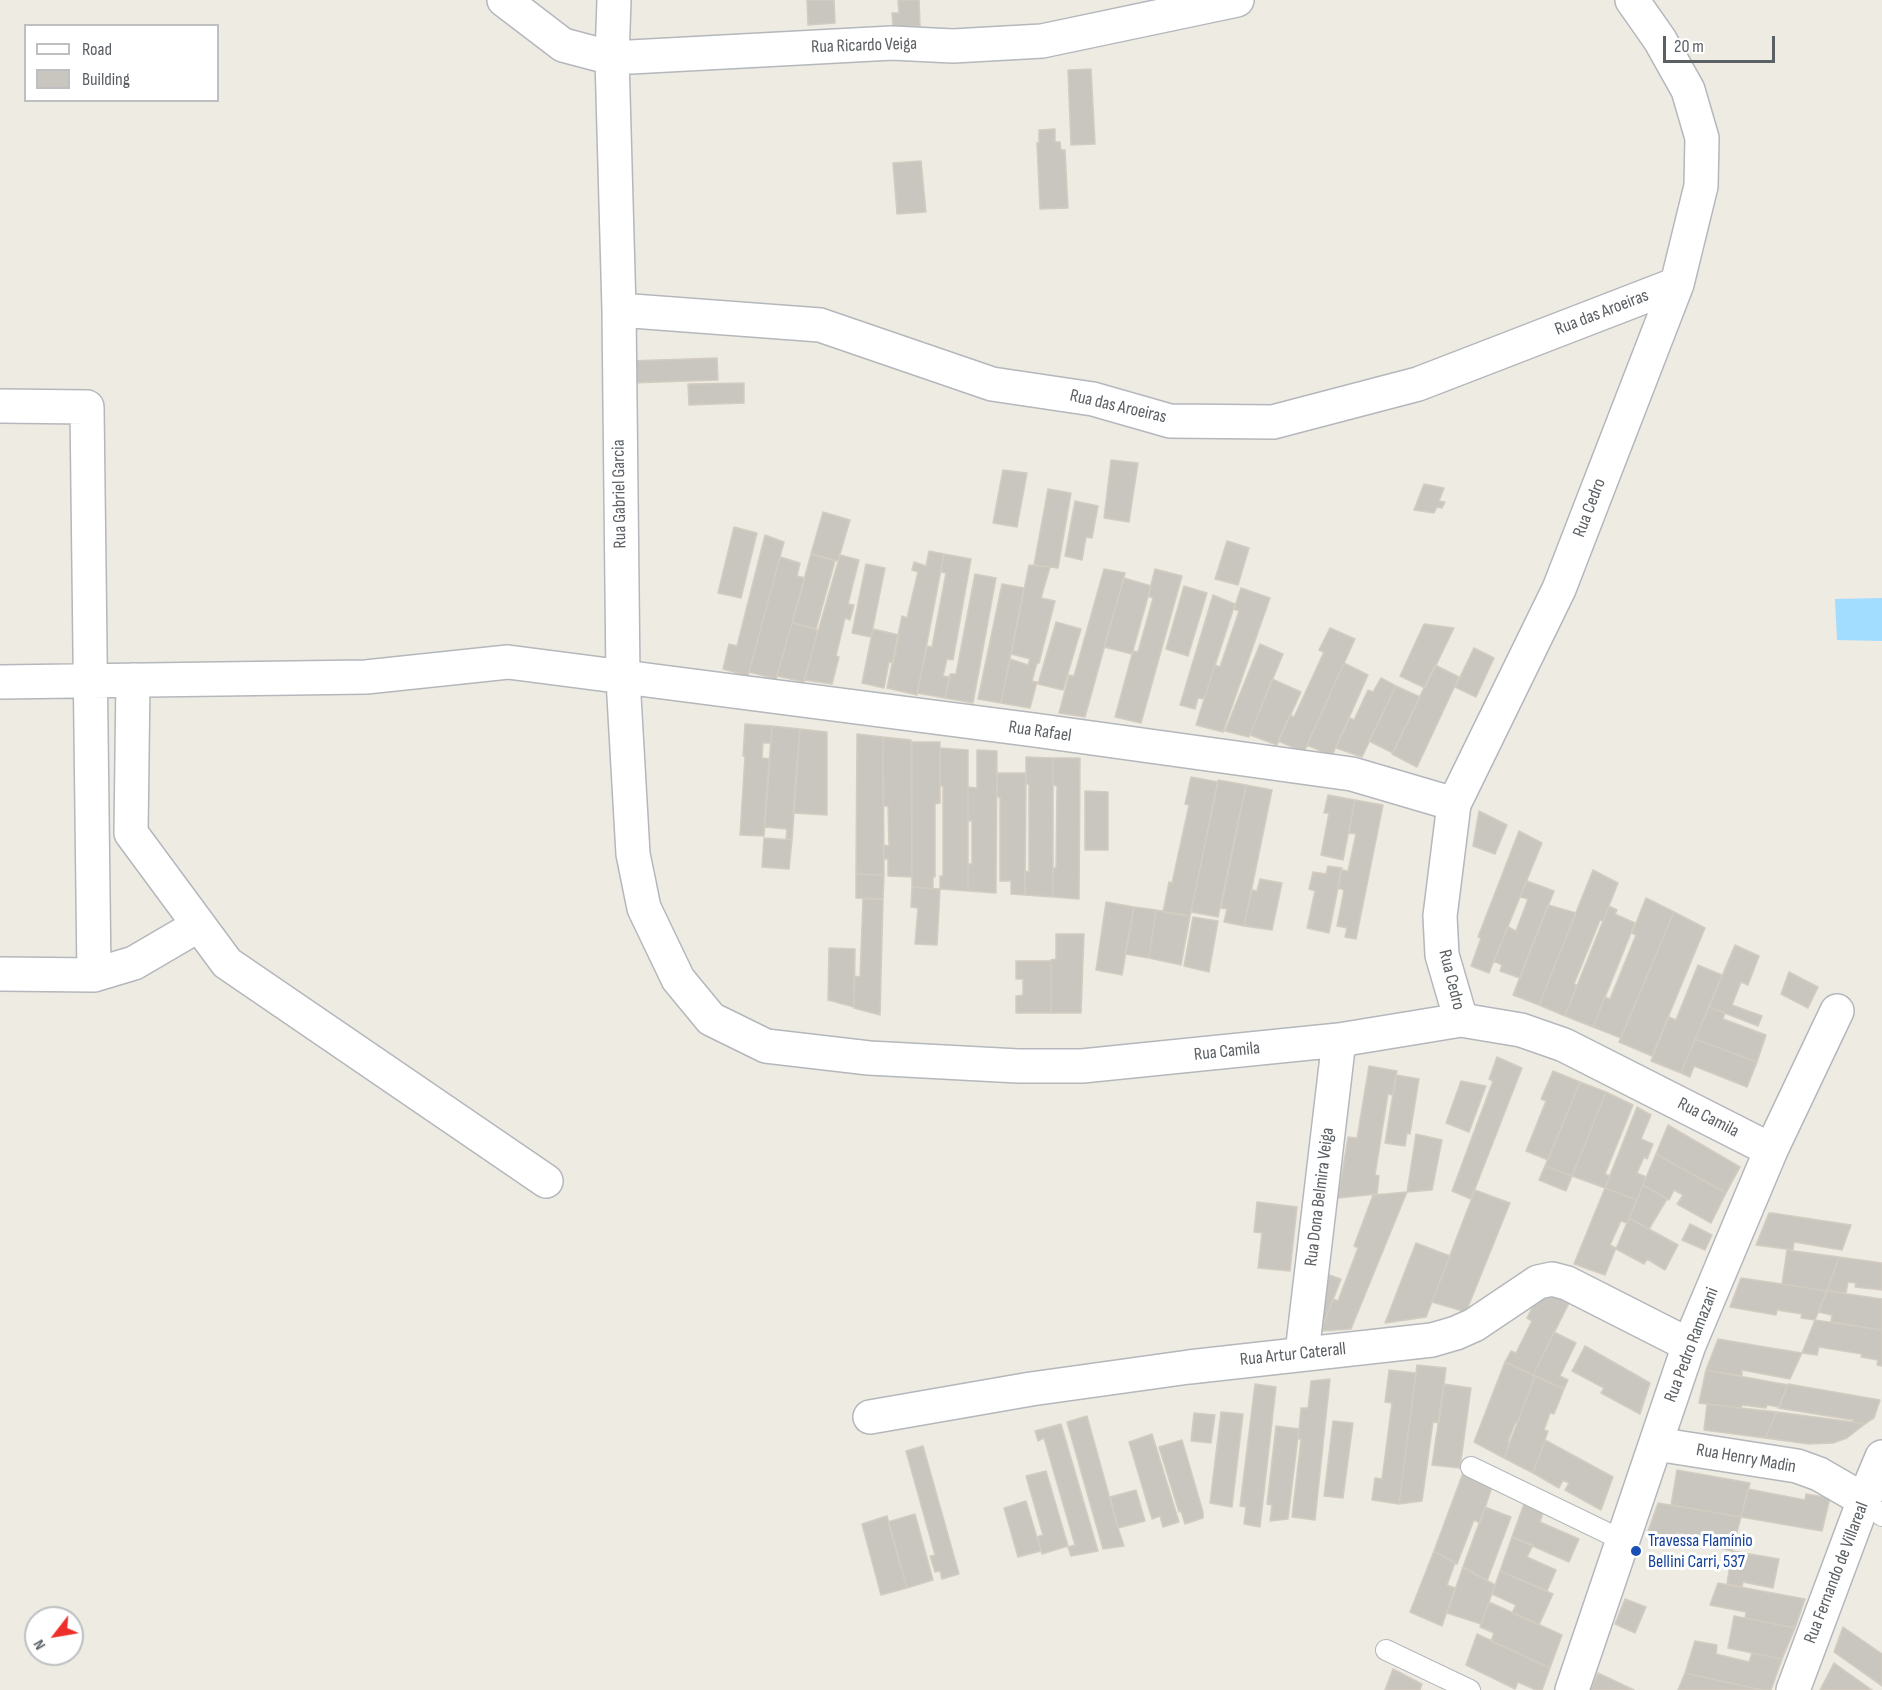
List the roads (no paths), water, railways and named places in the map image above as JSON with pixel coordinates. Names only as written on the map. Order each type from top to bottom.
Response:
[{"type":"street","name":"Rua Ricardo Veiga","points":[[504,0],[563,45],[612,58],[892,43],[953,46],[1042,41],[1237,0]]},
{"type":"street","name":"Rua Gabriel Garcia","points":[[614,0],[612,58],[619,310],[623,679],[633,854],[644,908],[678,979]]},
{"type":"street","name":"Rua Cedro","points":[[1461,1020],[1443,955],[1440,916],[1454,804],[1559,589],[1677,284],[1701,186],[1702,138],[1689,90],[1660,40],[1632,0]]},
{"type":"street","name":"Rua das Aroeiras","points":[[619,310],[820,325],[992,384],[1093,399],[1170,421],[1273,423],[1418,384],[1677,284]]},
{"type":"street","points":[[0,406],[87,407],[94,975]]},
{"type":"street","name":"Rua Rafael","points":[[0,682],[366,678],[508,662],[1352,774],[1454,804]]},
{"type":"street","points":[[133,680],[131,833],[227,963],[546,1181]]},
{"type":"street","points":[[91,762],[131,806]]},
{"type":"street","points":[[0,974],[94,975],[134,963],[199,925]]},
{"type":"street","name":"Rua Camila","points":[[678,979],[711,1019],[766,1046],[869,1058],[1018,1066],[1082,1066],[1339,1040],[1461,1020],[1521,1030],[1564,1045],[1771,1150]]},
{"type":"street","name":"Rua Pedro Ramazani","points":[[1572,1690],[1689,1345],[1771,1150],[1837,1011]]},
{"type":"street","name":"Rua Dona Belmira Veiga","points":[[1302,1353],[1339,1040]]},
{"type":"street","name":"Rua Artur Caterall","points":[[870,1417],[1031,1389],[1302,1353],[1432,1340],[1456,1334],[1474,1325],[1538,1282],[1552,1279],[1567,1283],[1689,1345]]},
{"type":"street","name":"Rua Henry Madin","points":[[1656,1444],[1797,1466],[1819,1474],[1873,1508]]},
{"type":"street","name":"Rua Fernando de Villareal","points":[[1793,1690],[1873,1508],[1882,1456]]},
{"type":"lane","points":[[1471,1467],[1624,1541]]},
{"type":"lane","points":[[1386,1650],[1470,1690]]},
{"type":"water","points":[[1882,598],[1882,641],[1837,640],[1835,599]]},
{"type":"place","name":"Travessa Flamínio Bellini Carri, 537","points":[[1636,1551]]}]
